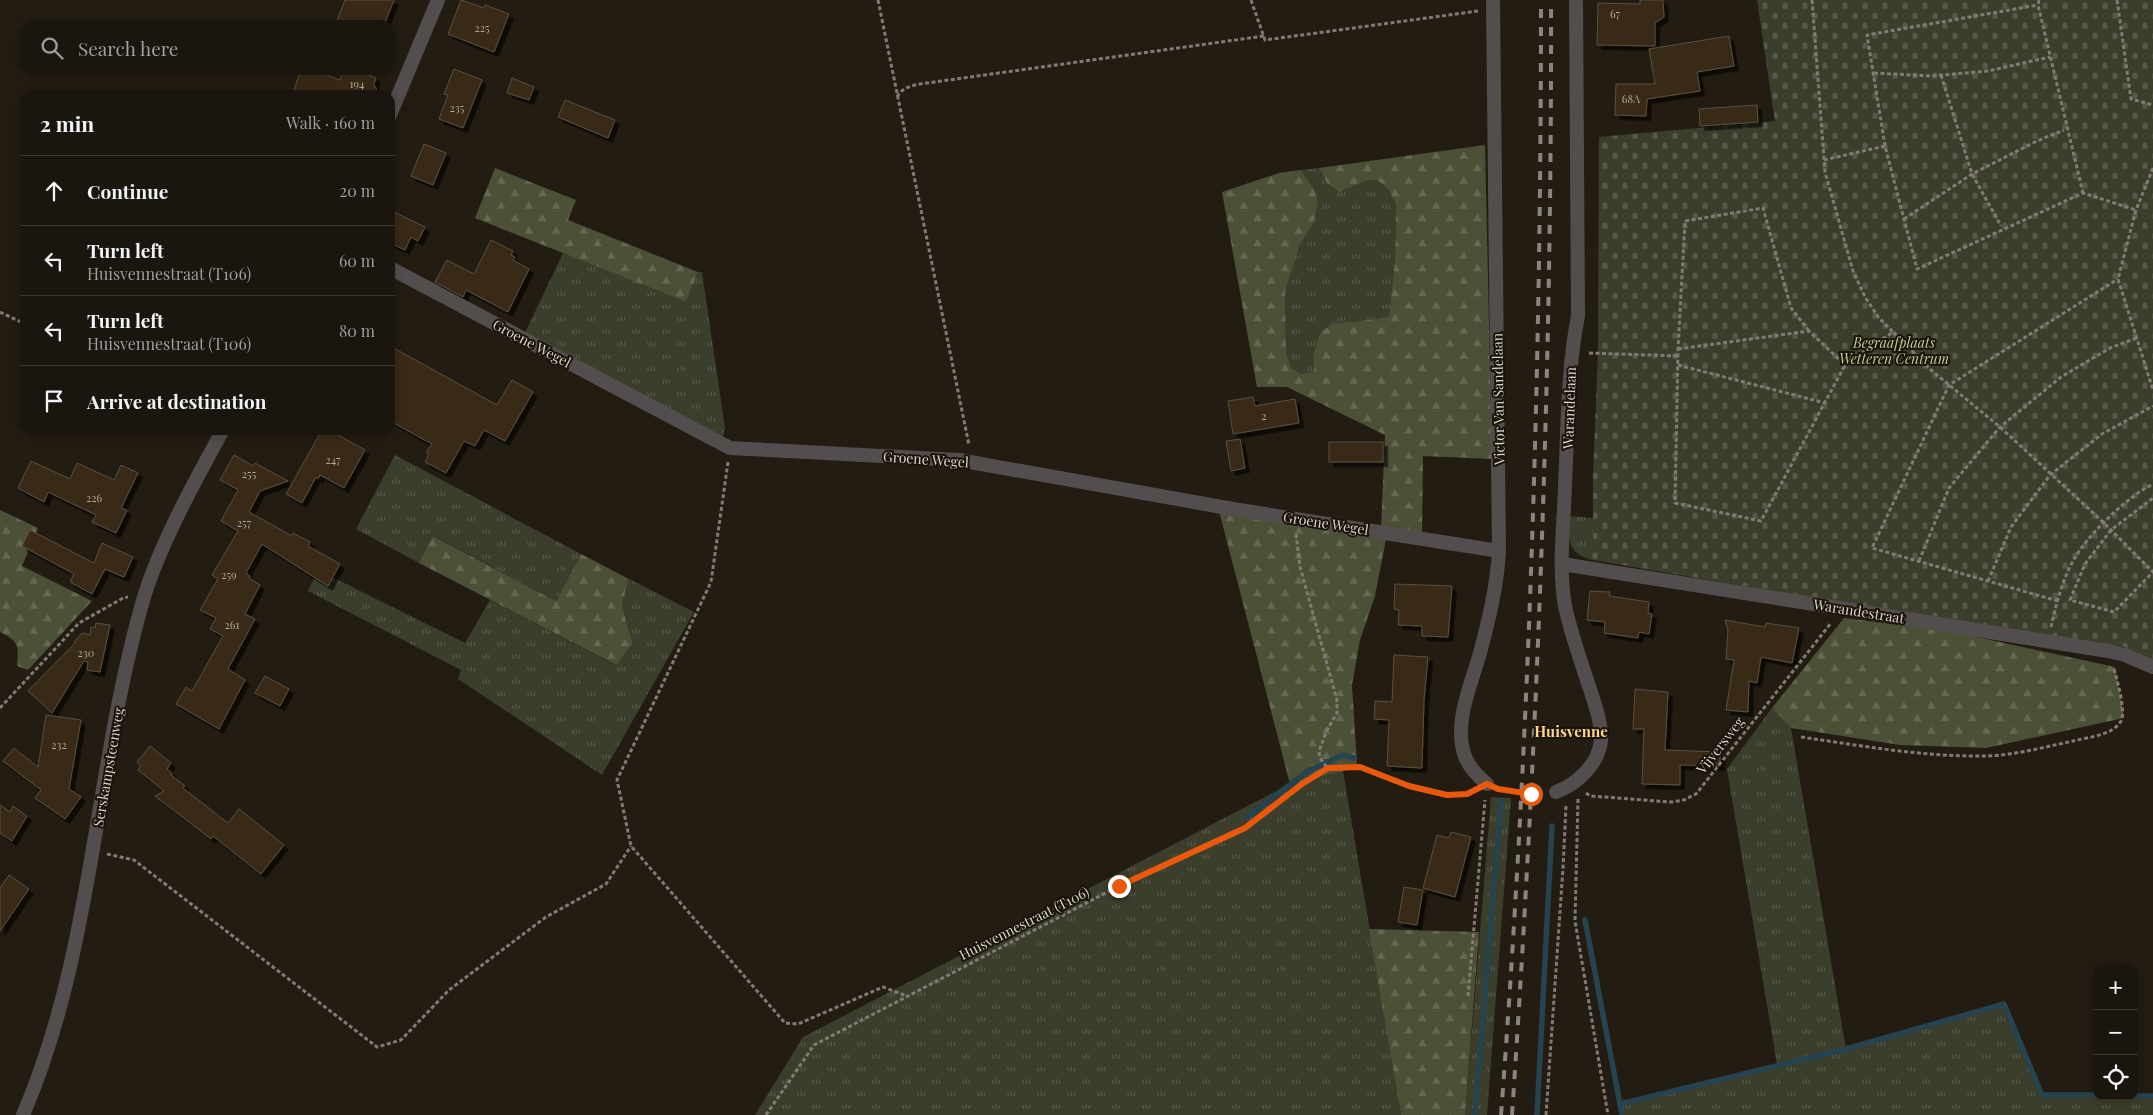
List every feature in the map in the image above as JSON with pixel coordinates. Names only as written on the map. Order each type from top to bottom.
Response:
[{"type":"street","points":[[395,103],[438,0]]},
{"type":"street","name":"Warandelaan","points":[[1556,792],[1573,784],[1592,764],[1599,752],[1601,739],[1597,710],[1577,649],[1566,607],[1562,564],[1571,352],[1578,316],[1576,0]]},
{"type":"street","name":"Victor Van Sandelaan","points":[[1487,784],[1468,764],[1463,752],[1462,724],[1497,583],[1499,551],[1493,4]]},
{"type":"street","name":"Groene Wegel","points":[[395,271],[730,448],[973,462],[1294,518],[1499,551]]},
{"type":"street","name":"Serskampsteenweg","points":[[23,1115],[60,1006],[74,952],[94,851],[121,687],[145,596],[183,506],[220,435]]},
{"type":"street","name":"Warandestraat","points":[[1562,564],[2108,652],[2125,655],[2153,667]]},
{"type":"path","points":[[878,0],[973,462]]},
{"type":"path","points":[[1252,0],[1265,40],[1493,4]]},
{"type":"path","points":[[1812,0],[1825,172],[1853,270],[1865,297],[1879,318],[1893,332],[1949,385],[2000,427],[2103,522],[2111,530],[2153,572],[2114,612],[2070,600],[2085,564],[2111,530],[2153,498]]},
{"type":"path","points":[[2039,0],[2038,5],[2083,193]]},
{"type":"path","points":[[2117,0],[2131,99],[2153,105]]},
{"type":"path","points":[[2038,5],[1868,35],[1886,146],[1917,269],[2083,193],[2136,210]]},
{"type":"path","points":[[897,98],[900,91],[920,84],[1264,36]]},
{"type":"path","points":[[1874,73],[1941,75],[1988,71],[2050,57]]},
{"type":"path","points":[[1941,75],[1972,174],[2001,226]]},
{"type":"path","points":[[1904,219],[1972,174],[2037,141],[2064,130]]},
{"type":"path","points":[[1824,160],[1886,146]]},
{"type":"path","points":[[2153,168],[2136,210],[2118,279],[2153,390]]},
{"type":"path","points":[[1845,365],[1810,331],[1791,308],[1763,208],[1685,221],[1678,349],[1675,503],[1761,522],[1845,365],[1893,332]]},
{"type":"path","points":[[2058,600],[1872,548],[1949,385],[2118,279]]},
{"type":"path","points":[[0,312],[20,322]]},
{"type":"path","points":[[1678,349],[1810,331]]},
{"type":"path","points":[[1919,561],[1949,488],[2000,427],[2061,377],[2110,348],[2137,338]]},
{"type":"path","points":[[1571,352],[1678,356]]},
{"type":"path","points":[[1678,365],[1825,403]]},
{"type":"path","points":[[1988,581],[2011,527],[2050,475],[2102,434],[2153,406]]},
{"type":"path","points":[[730,448],[711,582],[617,780],[630,846],[785,1023],[798,1024],[883,987],[908,996]]},
{"type":"path","points":[[2048,642],[2058,600],[2073,560],[2103,522],[2140,491],[2153,484]]},
{"type":"path","points":[[1294,518],[1300,567],[1337,700],[1338,713],[1327,730],[1319,751],[1320,758],[1328,768]]},
{"type":"path","points":[[0,708],[79,623],[123,598],[145,596]]},
{"type":"path","name":"Vijversweg","points":[[1573,784],[1590,796],[1630,800],[1671,802],[1684,800],[1696,794],[1843,609]]},
{"type":"path","points":[[1801,737],[1921,754],[1988,756],[2098,735],[2114,728],[2122,719],[2116,675],[2108,652]]},
{"type":"path","name":"Huisvennestraat (T106)","points":[[766,1115],[814,1045],[1119,886],[1245,828],[1302,784],[1328,768],[1360,767],[1409,786],[1447,795],[1467,794],[1487,784]]},
{"type":"path","points":[[1468,996],[1487,784],[1498,789],[1531,794],[1556,792],[1563,798],[1566,808],[1546,1115]]},
{"type":"path","points":[[1573,784],[1579,803],[1575,920],[1608,1115]]},
{"type":"path","points":[[94,851],[134,860],[377,1047],[401,1040],[449,990],[546,917],[606,884],[630,846]]},
{"type":"green space","name":"Begraafplaats Wetteren Centrum","points":[[1757,0],[2153,0],[2153,664],[2124,647],[2046,638],[1593,560],[1593,477],[1598,353],[1599,137],[1775,121]]},
{"type":"green space","points":[[1485,145],[1492,459],[1423,456],[1422,536],[1381,528],[1385,435],[1287,387],[1257,387],[1222,192],[1279,173],[1300,170],[1314,188],[1318,203],[1313,224],[1300,245],[1285,292],[1286,352],[1291,367],[1300,374],[1314,371],[1313,356],[1320,333],[1333,323],[1362,321],[1389,316],[1395,259],[1396,204],[1388,189],[1377,180],[1365,181],[1339,192],[1327,183],[1319,168]]},
{"type":"green space","points":[[495,168],[576,200],[568,220],[698,272],[686,302],[475,218]]},
{"type":"green space","points":[[1319,168],[1327,183],[1339,192],[1365,181],[1378,180],[1388,189],[1396,204],[1395,259],[1389,316],[1362,321],[1333,323],[1313,356],[1314,371],[1300,374],[1291,367],[1286,352],[1285,292],[1300,245],[1313,224],[1314,188],[1300,170]]},
{"type":"green space","points":[[563,253],[686,302],[698,272],[702,272],[725,428],[722,439],[524,335]]},
{"type":"green space","points":[[395,455],[581,554],[556,601],[434,536],[419,563],[356,529]]},
{"type":"green space","points":[[0,510],[38,528],[22,566],[92,601],[28,670],[17,666],[18,649],[16,645],[11,639],[0,632]]},
{"type":"green space","points":[[1219,511],[1386,539],[1375,596],[1360,640],[1352,685],[1357,765],[1343,771],[1290,784]]},
{"type":"green space","points":[[1569,516],[1593,518],[1593,560],[1578,554],[1574,550],[1569,538]]},
{"type":"green space","points":[[433,536],[556,601],[581,554],[629,579],[622,602],[633,643],[616,665],[419,563]]},
{"type":"green space","points":[[318,570],[465,643],[490,600],[615,665],[633,643],[622,602],[629,579],[694,612],[602,775],[458,679],[461,670],[308,591]]},
{"type":"green space","points":[[1844,618],[1949,631],[2115,667],[2124,718],[1986,748],[1900,745],[1791,728],[1772,708]]},
{"type":"green space","points":[[1772,708],[1791,728],[1846,1049],[2004,1004],[2042,1095],[2093,1095],[2093,1100],[2138,1100],[2138,1096],[2153,1096],[2153,1115],[1622,1115],[1620,1104],[1777,1064],[1727,769]]},
{"type":"green space","points":[[1343,771],[1401,1115],[755,1115],[803,1037],[1290,784]]},
{"type":"green space","points":[[1491,797],[1511,798],[1487,1115],[1465,1115]]},
{"type":"green space","points":[[1369,929],[1479,932],[1465,1115],[1401,1115]]},
{"type":"building","points":[[345,0],[394,0],[386,20],[337,20]]},
{"type":"building","points":[[461,0],[484,8],[485,5],[509,14],[494,52],[448,34]]},
{"type":"building","points":[[1640,0],[1663,0],[1664,17],[1655,23],[1655,46],[1597,45],[1598,3],[1640,4]]},
{"type":"building","points":[[1729,36],[1734,66],[1697,72],[1700,91],[1647,99],[1646,116],[1615,115],[1616,84],[1655,84],[1649,49]]},
{"type":"building","points":[[454,69],[482,80],[463,128],[439,119],[448,95],[444,94]]},
{"type":"building","points":[[299,75],[327,75],[340,80],[342,75],[368,75],[376,78],[374,84],[377,90],[294,90]]},
{"type":"building","points":[[512,78],[534,87],[529,100],[507,93]]},
{"type":"building","points":[[565,100],[615,120],[608,138],[558,117]]},
{"type":"building","points":[[1757,105],[1758,122],[1700,126],[1699,109]]},
{"type":"building","points":[[424,144],[446,153],[433,185],[411,176]]},
{"type":"building","points":[[395,212],[425,227],[418,241],[411,237],[405,250],[395,245]]},
{"type":"building","points":[[491,240],[513,251],[511,255],[515,257],[513,260],[529,269],[508,312],[466,290],[463,297],[435,282],[447,260],[474,274]]},
{"type":"building","points":[[395,349],[497,405],[512,380],[533,392],[505,441],[484,430],[475,446],[464,441],[446,473],[425,462],[429,454],[426,452],[432,444],[395,424]]},
{"type":"building","points":[[1253,397],[1255,406],[1295,399],[1299,423],[1233,434],[1228,401]]},
{"type":"building","points":[[319,435],[338,435],[365,450],[344,488],[320,475],[318,479],[316,477],[302,503],[286,494]]},
{"type":"building","points":[[1240,439],[1245,468],[1231,471],[1226,441]]},
{"type":"building","points":[[1329,442],[1383,442],[1383,462],[1329,462]]},
{"type":"building","points":[[234,455],[253,466],[255,463],[288,481],[260,491],[249,512],[292,536],[293,533],[310,542],[308,546],[340,564],[328,586],[262,544],[246,573],[250,576],[249,578],[260,585],[245,614],[255,619],[228,669],[245,680],[219,729],[176,704],[186,687],[192,691],[223,636],[210,629],[216,618],[200,610],[218,579],[212,575],[238,531],[221,521],[238,490],[220,480]]},
{"type":"building","points":[[31,461],[70,479],[77,463],[114,480],[121,465],[138,473],[121,508],[127,510],[116,533],[92,522],[96,515],[48,492],[44,502],[18,488]]},
{"type":"building","points":[[30,530],[94,563],[102,543],[133,557],[124,577],[105,569],[92,594],[70,582],[74,574],[22,546]]},
{"type":"building","points":[[1395,584],[1452,586],[1448,637],[1422,636],[1422,626],[1398,625],[1399,610],[1394,609]]},
{"type":"building","points":[[1590,591],[1610,592],[1609,596],[1649,602],[1648,613],[1652,614],[1649,634],[1639,632],[1638,638],[1604,633],[1605,622],[1587,620]]},
{"type":"building","points":[[1725,620],[1765,627],[1766,623],[1799,628],[1792,663],[1761,657],[1757,683],[1749,681],[1748,712],[1726,710],[1734,660],[1726,659],[1728,630]]},
{"type":"building","points":[[96,623],[110,625],[100,672],[87,670],[88,662],[84,661],[52,713],[28,691],[75,643],[82,633],[90,635],[91,627],[95,628]]},
{"type":"building","points":[[1394,655],[1428,657],[1424,700],[1422,768],[1387,766],[1389,720],[1374,719],[1375,701],[1392,702]]},
{"type":"building","points":[[265,676],[289,689],[280,706],[255,693]]},
{"type":"building","points":[[1635,689],[1668,692],[1665,750],[1720,752],[1720,766],[1680,765],[1680,785],[1642,784],[1644,729],[1633,729]]},
{"type":"building","points":[[46,715],[81,720],[69,789],[81,797],[65,819],[35,798],[41,790],[3,761],[14,748],[38,767]]},
{"type":"building","points":[[150,746],[171,763],[167,769],[172,773],[171,775],[185,786],[183,788],[228,823],[239,809],[284,845],[261,874],[213,836],[211,839],[155,796],[164,791],[138,770],[141,766],[137,762]]},
{"type":"building","points":[[0,805],[10,812],[13,806],[27,816],[12,841],[0,833]]},
{"type":"building","points":[[1451,832],[1471,837],[1455,897],[1423,888],[1437,835],[1449,838]]},
{"type":"building","points":[[9,875],[29,889],[0,931],[0,888]]},
{"type":"building","points":[[1404,887],[1423,890],[1417,925],[1398,922]]},
{"type":"waterway","points":[[1246,818],[1308,771],[1343,755],[1354,758]]},
{"type":"waterway","points":[[1475,1115],[1501,801]]},
{"type":"waterway","points":[[1537,1115],[1552,826]]},
{"type":"waterway","points":[[1585,920],[1620,1104]]},
{"type":"waterway","points":[[1622,1115],[1620,1104],[1846,1049],[2004,1004],[2042,1095],[2093,1095]]},
{"type":"waterway","points":[[2138,1096],[2153,1096]]},
{"type":"railway","points":[[1501,1115],[1519,837],[1531,558],[1539,279],[1541,0]]},
{"type":"railway","points":[[1512,1115],[1536,697],[1546,418],[1551,139],[1551,0]]},
{"type":"district","name":"Huisvenne","points":[[1571,731]]},
{"type":"route","points":[[1119,886],[1245,828],[1302,784],[1328,768],[1360,767],[1409,786],[1447,795],[1467,794],[1487,784],[1498,789],[1531,794]]}]
